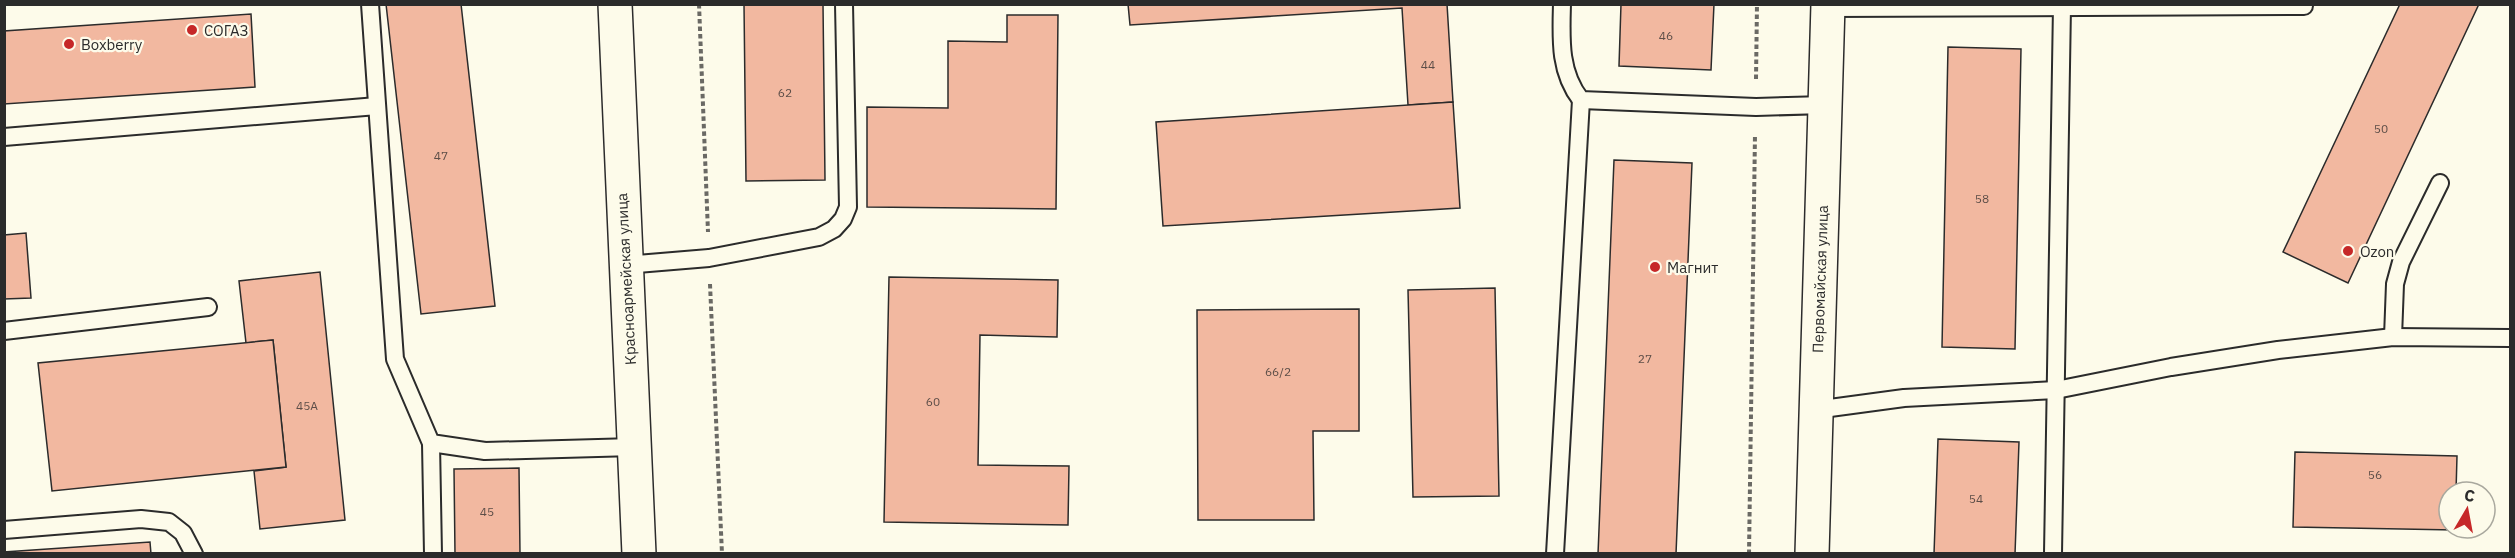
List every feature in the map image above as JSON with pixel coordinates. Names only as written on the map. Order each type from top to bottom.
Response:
[{"type":"street","name":"Красноармейская улица","points":[[615,4],[639,554]]},
{"type":"street","name":"Первомайская улица","points":[[1812,554],[1828,6]]},
{"type":"lane","points":[[370,4],[395,358],[431,443],[433,554]]},
{"type":"lane","points":[[625,265],[709,258],[791,243],[819,237],[834,229],[843,219],[848,207],[844,4]]},
{"type":"lane","points":[[1555,554],[1581,100],[1572,89],[1563,67],[1562,4]]},
{"type":"lane","points":[[1828,6],[2304,6]]},
{"type":"lane","points":[[2054,554],[2062,6]]},
{"type":"lane","points":[[1581,100],[1756,107],[1826,105]]},
{"type":"lane","points":[[4,137],[377,106]]},
{"type":"lane","points":[[2393,337],[2395,284],[2400,262],[2440,183]]},
{"type":"lane","points":[[4,331],[208,307]]},
{"type":"lane","points":[[1815,410],[1904,398],[2056,390],[2268,352],[2393,337],[2511,338]]},
{"type":"lane","points":[[431,443],[485,451],[634,447]]},
{"type":"lane","points":[[4,530],[141,519],[169,522],[183,533],[194,554]]},
{"type":"path","points":[[1749,554],[1757,4]]},
{"type":"building","points":[[386,4],[461,4],[495,306],[421,314]]},
{"type":"building","points":[[744,4],[823,4],[825,180],[746,181]]},
{"type":"building","points":[[1128,4],[1447,4],[1453,102],[1408,105],[1402,8],[1130,25]]},
{"type":"building","points":[[1621,4],[1714,4],[1711,70],[1619,66]]},
{"type":"building","points":[[2400,4],[2479,4],[2348,283],[2283,252]]},
{"type":"building","points":[[251,14],[255,87],[4,104],[4,31]]},
{"type":"building","points":[[1007,15],[1058,15],[1056,209],[867,207],[867,107],[948,108],[948,41],[1007,42]]},
{"type":"building","points":[[1948,47],[2021,49],[2015,349],[1942,347]]},
{"type":"building","points":[[1453,102],[1460,208],[1163,226],[1156,122]]},
{"type":"building","points":[[1614,160],[1692,163],[1676,554],[1598,554]]},
{"type":"building","points":[[26,233],[31,298],[4,299],[4,235]]},
{"type":"building","points":[[320,272],[345,520],[260,529],[254,471],[286,467],[273,340],[246,343],[239,281]]},
{"type":"building","points":[[889,277],[1058,280],[1057,337],[980,335],[978,465],[1069,466],[1068,525],[884,522]]},
{"type":"building","points":[[1495,288],[1499,496],[1413,497],[1408,290]]},
{"type":"building","points":[[1359,309],[1359,431],[1313,431],[1314,520],[1198,520],[1197,310]]},
{"type":"building","points":[[273,340],[286,467],[52,491],[38,363]]},
{"type":"building","points":[[1938,439],[2019,442],[2015,554],[1934,554]]},
{"type":"building","points":[[2295,452],[2457,456],[2456,480],[2437,480],[2437,530],[2293,527]]},
{"type":"building","points":[[519,468],[520,554],[455,554],[454,469]]},
{"type":"building","points":[[150,542],[151,554],[4,554],[4,552]]},
{"type":"place","name":"СОГАЗ","points":[[192,30]]},
{"type":"place","name":"Boxberry","points":[[69,44]]},
{"type":"place","name":"Ozon","points":[[2348,251]]},
{"type":"place","name":"Магнит","points":[[1655,267]]}]
